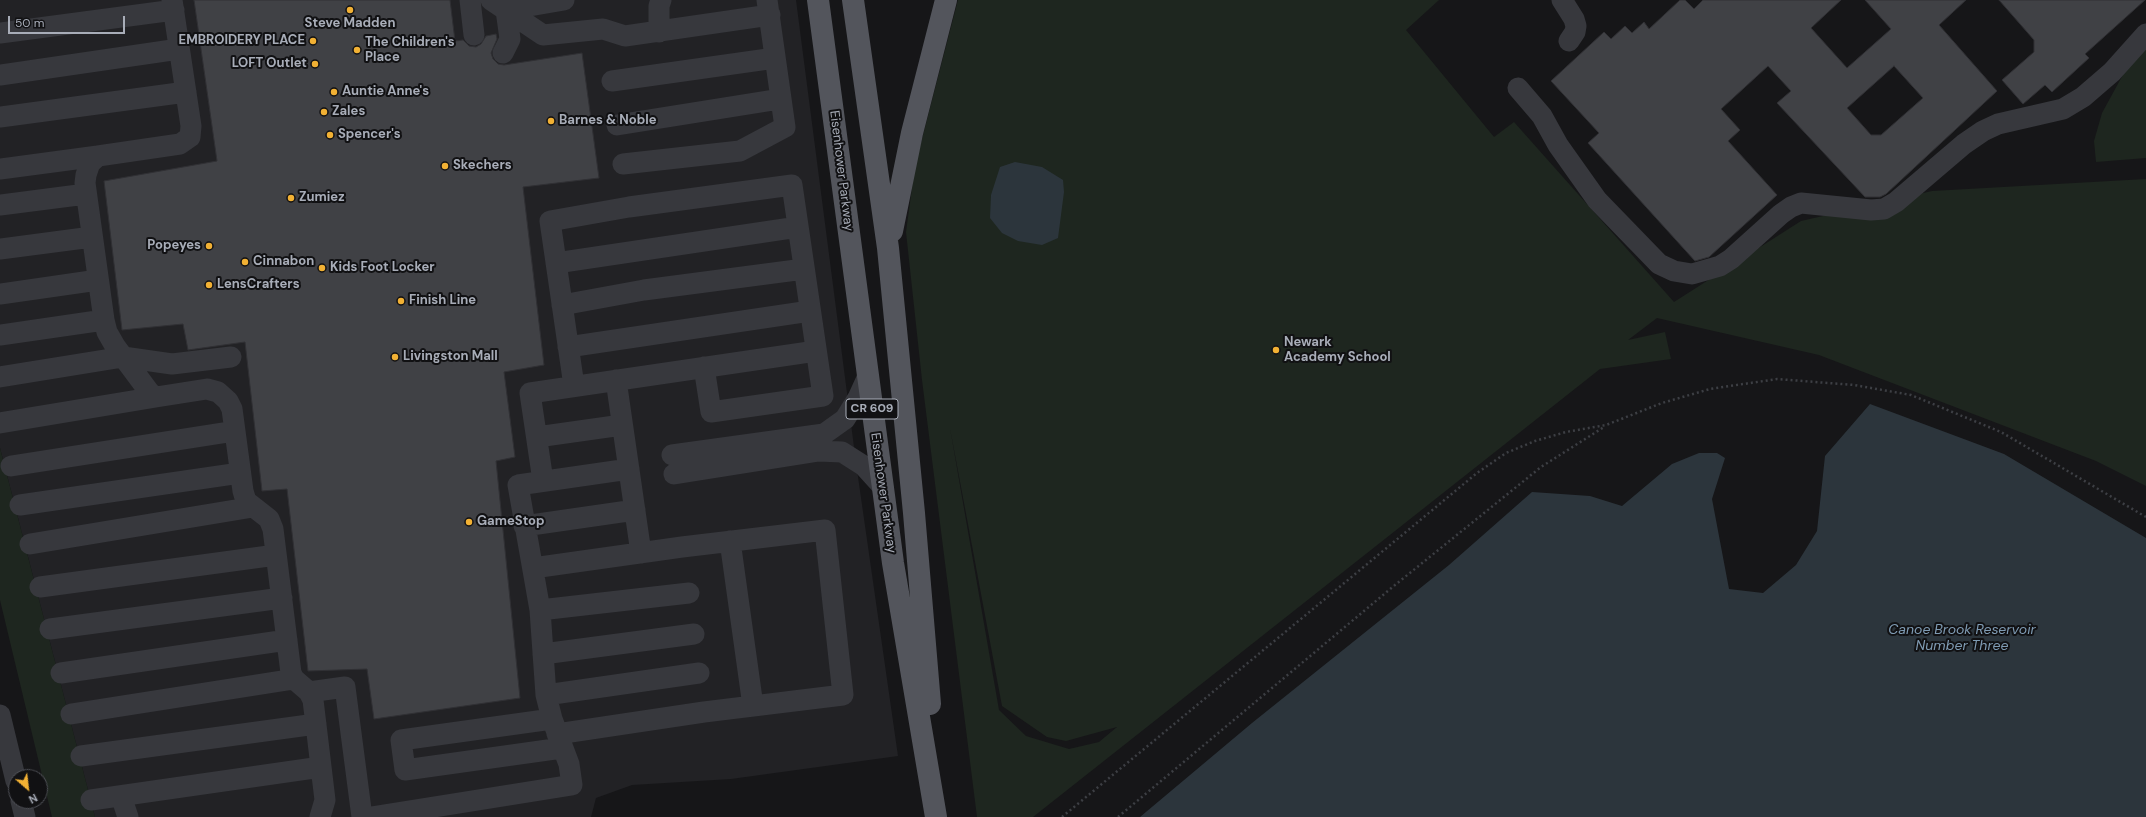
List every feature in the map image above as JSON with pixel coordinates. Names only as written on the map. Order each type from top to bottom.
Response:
[{"type":"main road","name":"Eisenhower Parkway","points":[[818,0],[893,563],[937,817]]},
{"type":"main road","name":"Eisenhower Parkway","points":[[853,0],[888,248],[914,513],[937,817]]},
{"type":"main road","points":[[888,248],[912,133],[946,0]]},
{"type":"street","points":[[470,0],[474,35]]},
{"type":"street","points":[[498,5],[564,0]]},
{"type":"street","points":[[659,32],[659,6],[661,0]]},
{"type":"street","points":[[1562,0],[1574,19],[1576,26],[1575,32],[1569,42]]},
{"type":"street","points":[[0,33],[173,5],[191,126],[190,136],[180,144],[0,169]]},
{"type":"street","points":[[498,5],[543,35],[603,29],[625,36],[659,32],[769,8],[774,58],[785,127],[740,150],[623,164]]},
{"type":"street","points":[[498,5],[510,39],[503,53]]},
{"type":"street","points":[[1518,88],[1542,116],[1558,145],[1597,200],[1659,264],[1674,271],[1692,274],[1720,266],[1732,259],[1781,214],[1791,207],[1801,204],[1871,210],[1884,209],[1896,202],[1964,144],[1983,132],[1998,124],[2064,109],[2083,97],[2112,72],[2146,34]]},
{"type":"street","points":[[0,75],[180,49]]},
{"type":"street","points":[[612,81],[774,58]]},
{"type":"street","points":[[0,117],[186,92]]},
{"type":"street","points":[[617,124],[780,99]]},
{"type":"street","points":[[98,156],[90,163],[86,175],[86,194],[106,332],[123,358],[150,393],[156,397]]},
{"type":"street","points":[[574,386],[550,221],[629,207],[792,185],[823,396],[711,412],[704,367]]},
{"type":"street","points":[[0,205],[86,194]]},
{"type":"street","points":[[556,263],[798,227]]},
{"type":"street","points":[[0,249],[92,237]]},
{"type":"street","points":[[562,305],[644,290],[804,269]]},
{"type":"street","points":[[0,294],[98,280]]},
{"type":"street","points":[[568,346],[810,311]]},
{"type":"street","points":[[0,335],[104,320]]},
{"type":"street","points":[[543,481],[530,393],[816,351]]},
{"type":"street","points":[[0,377],[123,358],[172,364],[232,357]]},
{"type":"street","points":[[868,376],[858,398],[845,419],[824,434],[673,464],[819,452],[842,452],[864,466],[883,487]]},
{"type":"street","points":[[616,380],[641,553]]},
{"type":"street","points":[[0,423],[207,389],[218,392],[228,401],[232,410],[240,474],[246,501],[269,519],[273,529],[291,673],[313,700],[325,800],[320,817]]},
{"type":"street","points":[[537,437],[622,425]]},
{"type":"street","points":[[11,466],[235,431]]},
{"type":"street","points":[[371,817],[572,785],[569,764],[557,734],[546,695],[540,610],[518,485],[629,469]]},
{"type":"street","points":[[20,505],[240,474]]},
{"type":"street","points":[[30,544],[253,507]]},
{"type":"street","points":[[524,526],[635,510]]},
{"type":"street","points":[[533,568],[730,541],[824,530],[843,695],[753,706],[557,734],[405,770],[401,740],[557,734]]},
{"type":"street","points":[[730,541],[753,706]]},
{"type":"street","points":[[40,587],[276,555]]},
{"type":"street","points":[[540,610],[688,593]]},
{"type":"street","points":[[50,629],[282,598]]},
{"type":"street","points":[[543,654],[694,634]]},
{"type":"street","points":[[61,673],[287,640]]},
{"type":"street","points":[[546,695],[699,673]]},
{"type":"street","points":[[71,714],[301,685],[345,687],[362,817]]},
{"type":"street","points":[[0,715],[13,769]]},
{"type":"street","points":[[81,756],[316,724]]},
{"type":"street","points":[[92,800],[321,767]]},
{"type":"street","points":[[121,796],[128,817]]},
{"type":"path","points":[[1118,817],[1395,586],[1541,467],[1606,425],[1662,403],[1710,389],[1770,380],[1792,380],[1868,387],[1911,395],[2001,432],[2146,517]]},
{"type":"path","points":[[1062,817],[1477,473],[1506,453],[1535,441],[1566,432],[1606,425]]},
{"type":"shaded area","name":"Livingston Mall","points":[[0,0],[796,0],[857,470],[898,756],[731,779],[632,785],[596,798],[591,817],[95,817],[0,448]]},
{"type":"shaded area","name":"Newark Academy School","points":[[958,0],[1439,0],[1406,30],[1494,137],[1514,122],[1674,302],[1801,221],[1932,191],[2146,179],[2146,486],[2096,461],[1819,355],[1657,318],[1628,340],[1665,332],[1671,359],[1600,369],[1033,817],[977,817],[922,380],[906,232],[915,166]],"holes":[[[950,428],[1002,706],[1047,737],[1066,741],[1117,727],[1099,742],[1069,749],[1026,736],[999,710]]]},
{"type":"shaded area","points":[[2146,46],[2146,158],[2096,162],[2094,141],[2102,113],[2125,71]]},
{"type":"shaded area","points":[[0,448],[95,817],[52,817],[48,800],[48,769],[40,769],[0,600]]},
{"type":"water","points":[[1015,162],[1042,167],[1063,180],[1064,192],[1058,238],[1042,245],[1018,241],[1002,233],[990,218],[991,195],[1000,167]]},
{"type":"water","name":"Canoe Brook Reservoir Number Three","points":[[1870,404],[2004,454],[2146,538],[2146,817],[1140,817],[1252,723],[1449,565],[1532,492],[1590,496],[1622,506],[1672,464],[1699,453],[1717,453],[1725,458],[1712,499],[1729,589],[1763,593],[1796,565],[1817,531],[1825,456]]},
{"type":"building","name":"Livingston Mall","points":[[194,0],[450,0],[455,41],[463,40],[469,46],[476,47],[481,44],[486,36],[496,34],[497,39],[491,53],[493,59],[498,64],[504,65],[582,53],[599,178],[523,187],[544,365],[504,372],[515,457],[496,461],[520,698],[374,719],[367,669],[308,671],[287,489],[262,491],[245,342],[188,350],[183,324],[122,330],[104,181],[217,161]]},
{"type":"building","points":[[1680,0],[1685,0],[1694,9],[1703,0],[1841,0],[1811,28],[1847,68],[1891,29],[1865,0],[1966,0],[1939,25],[1997,91],[1886,194],[1880,197],[1865,197],[1777,103],[1791,91],[1768,66],[1721,109],[1740,130],[1728,141],[1777,195],[1709,257],[1695,261],[1588,143],[1599,133],[1551,81],[1604,32],[1611,39],[1625,26],[1632,33],[1644,22],[1649,29]],"holes":[[[1894,66],[1923,98],[1881,135],[1871,135],[1847,108]]]},
{"type":"building","points":[[1999,0],[2145,0],[2085,54],[2089,58],[2052,92],[2045,85],[2023,104],[2002,80],[2034,52],[2034,40]]},
{"type":"place","name":"Steve Madden","points":[[350,10]]},
{"type":"place","name":"EMBROIDERY PLACE","points":[[313,41]]},
{"type":"place","name":"The Children's Place","points":[[357,50]]},
{"type":"place","name":"LOFT Outlet","points":[[315,64]]},
{"type":"place","name":"Auntie Anne's","points":[[334,92]]},
{"type":"place","name":"Zales","points":[[324,112]]},
{"type":"place","name":"Barnes & Noble","points":[[551,121]]},
{"type":"place","name":"Spencer's","points":[[330,135]]},
{"type":"place","name":"Skechers","points":[[445,166]]},
{"type":"place","name":"Zumiez","points":[[291,198]]},
{"type":"place","name":"Popeyes","points":[[209,246]]},
{"type":"place","name":"Cinnabon","points":[[245,262]]},
{"type":"place","name":"Kids Foot Locker","points":[[322,268]]},
{"type":"place","name":"LensCrafters","points":[[209,285]]},
{"type":"place","name":"Finish Line","points":[[401,301]]},
{"type":"place","name":"Newark Academy School","points":[[1276,350]]},
{"type":"place","name":"Livingston Mall","points":[[395,357]]},
{"type":"place","name":"GameStop","points":[[469,522]]}]
